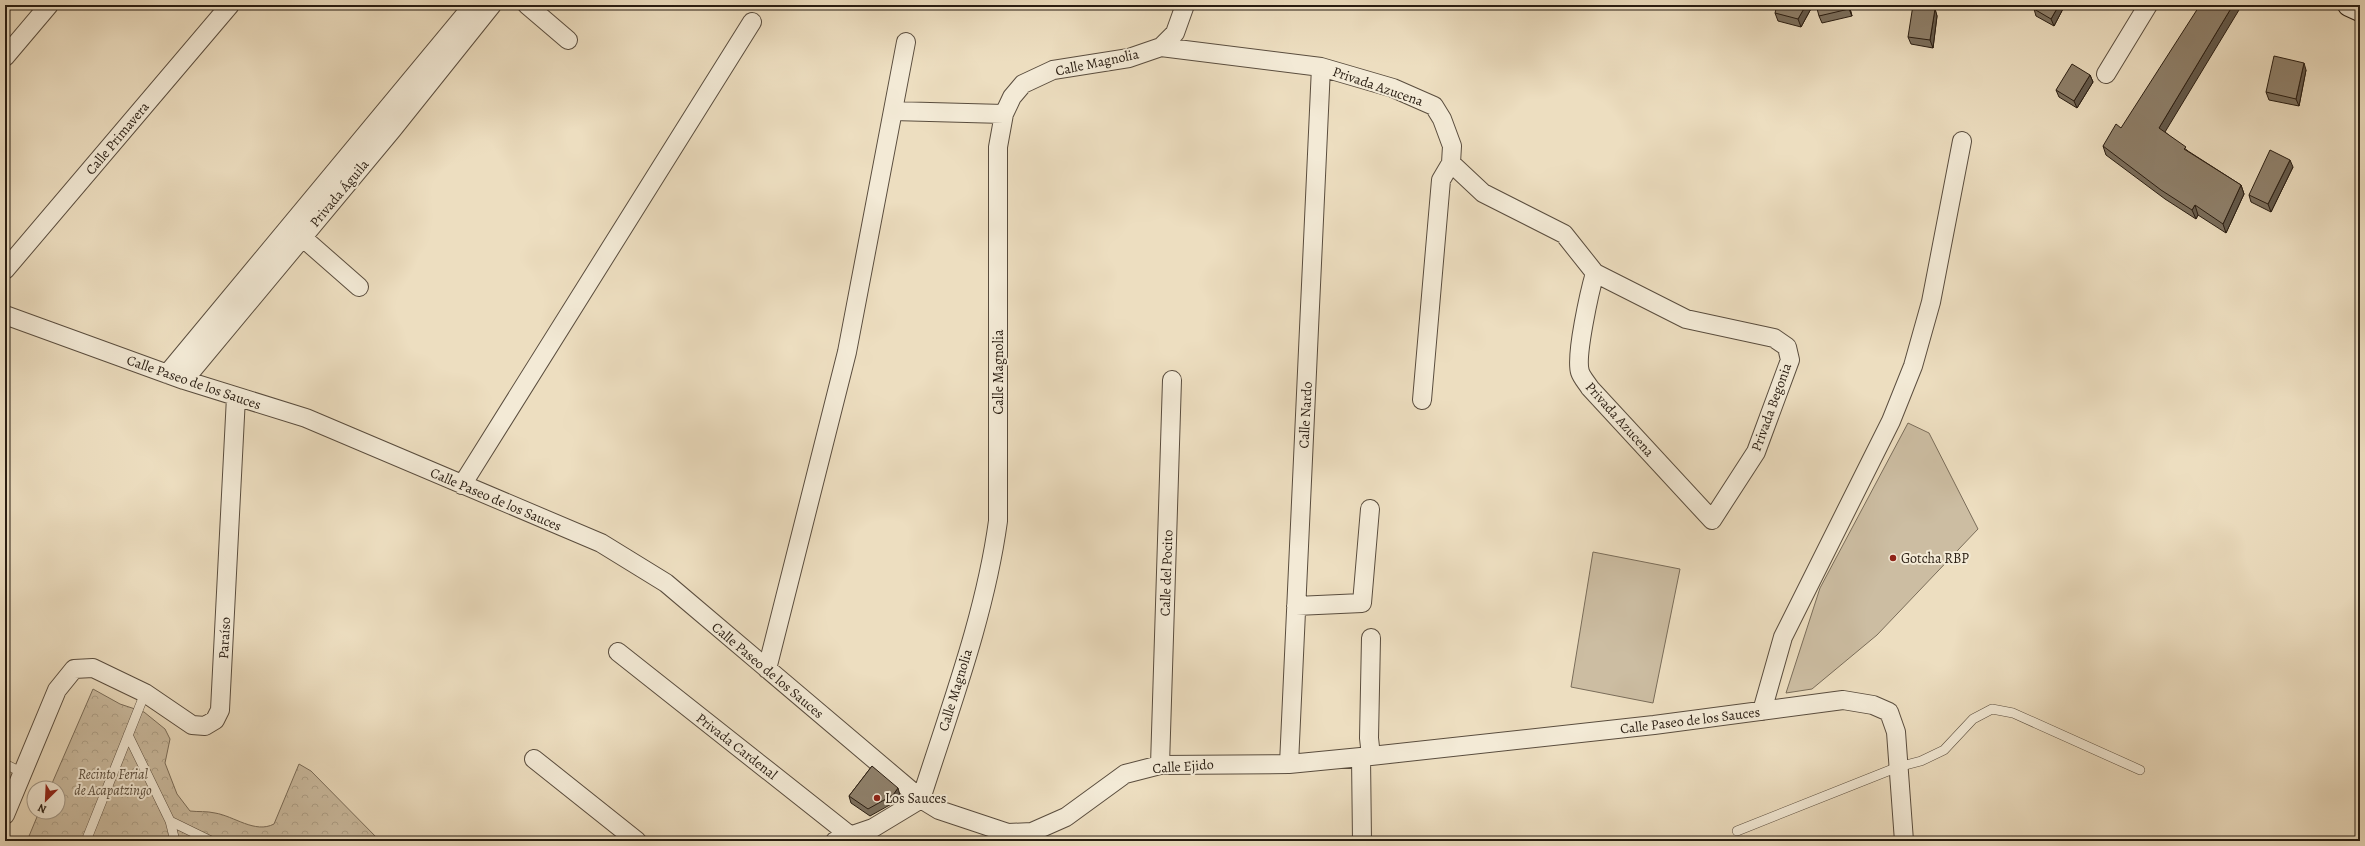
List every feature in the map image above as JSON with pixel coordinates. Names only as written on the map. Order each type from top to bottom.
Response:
[{"type":"main road","points":[[2349,5],[2360,10]]},
{"type":"street","points":[[5,57],[48,5]]},
{"type":"street","name":"Calle Primavera","points":[[5,270],[230,5]]},
{"type":"street","points":[[167,374],[473,5]]},
{"type":"street","name":"Privada Águila","points":[[184,380],[492,5]]},
{"type":"street","points":[[527,5],[568,40]]},
{"type":"street","points":[[1161,47],[1175,33],[1185,5]]},
{"type":"street","points":[[2106,74],[2148,5]]},
{"type":"street","points":[[462,485],[752,22]]},
{"type":"street","points":[[767,669],[847,352],[906,42]]},
{"type":"street","name":"Privada Azucena","points":[[1161,47],[1321,67],[1392,88],[1434,106],[1442,119],[1452,146],[1451,163]]},
{"type":"street","name":"Calle Magnolia","points":[[921,800],[948,720],[994,554],[998,521],[998,147],[1004,114],[1012,97],[1023,84],[1053,70],[1129,58],[1161,47]]},
{"type":"street","name":"Calle Nardo","points":[[1289,764],[1321,67]]},
{"type":"street","points":[[893,111],[1004,114]]},
{"type":"street","points":[[1762,711],[1783,637],[1891,421],[1913,366],[1931,302],[1962,141]]},
{"type":"street","points":[[1422,400],[1441,180],[1451,163],[1483,193],[1564,234],[1595,273]]},
{"type":"street","points":[[302,237],[359,286]]},
{"type":"street","name":"Privada Azucena","points":[[1595,273],[1590,290],[1580,352],[1580,372],[1590,388],[1712,520]]},
{"type":"street","name":"Privada Begonia","points":[[1595,273],[1686,319],[1774,338],[1787,347],[1790,360],[1756,452],[1712,520]]},
{"type":"street","name":"Calle Paseo de los Sauces","points":[[5,315],[184,380],[306,418],[601,543],[666,583],[921,800]]},
{"type":"street","name":"Calle del Pocito","points":[[1160,765],[1172,380]]},
{"type":"street","name":"Paraíso","points":[[23,773],[57,690],[74,669],[93,668],[146,693],[192,724],[205,726],[214,720],[220,710],[236,397]]},
{"type":"street","points":[[1296,606],[1362,603],[1370,509]]},
{"type":"street","points":[[1362,841],[1366,756],[1369,738],[1371,638]]},
{"type":"street","name":"Privada Cardenal","points":[[618,652],[848,839]]},
{"type":"street","name":"Calle Paseo de los Sauces","points":[[1366,756],[1762,711],[1844,700],[1873,705],[1889,712],[1896,732],[1904,841]]},
{"type":"street","name":"Calle Ejido","points":[[921,800],[940,810],[1008,833],[1032,832],[1066,817],[1125,774],[1160,765],[1289,764],[1366,756]]},
{"type":"street","points":[[534,759],[637,841]]},
{"type":"street","points":[[5,815],[23,773]]},
{"type":"street","points":[[848,839],[873,828],[921,800]]},
{"type":"lane","points":[[86,841],[146,693]]},
{"type":"lane","points":[[1737,831],[1898,767],[1921,761],[1944,750],[1973,719],[1992,709],[2013,713],[2140,770]]},
{"type":"lane","points":[[128,735],[170,821],[175,841]]},
{"type":"lane","points":[[5,764],[23,773]]},
{"type":"lane","points":[[170,821],[199,838],[212,841]]},
{"type":"green space","name":"Gotcha RBP","points":[[1908,423],[1929,433],[1978,529],[1877,635],[1812,689],[1786,693],[1820,588]]},
{"type":"green space","points":[[1593,552],[1680,569],[1653,703],[1571,687]]},
{"type":"green space","name":"Recinto Ferial de Acapatzingo","points":[[93,689],[120,704],[144,712],[165,729],[170,739],[165,763],[177,794],[190,811],[215,813],[252,826],[267,827],[274,824],[299,764],[311,771],[380,841],[27,841],[36,820],[66,820],[66,780],[53,780]]},
{"type":"building","points":[[1777,5],[1806,5],[1798,19],[1775,13]]},
{"type":"building","points":[[1816,5],[1848,5],[1849,9],[1819,16]]},
{"type":"building","points":[[1913,5],[1935,9],[1930,40],[1908,37]]},
{"type":"building","points":[[2036,5],[2059,5],[2051,19],[2034,9]]},
{"type":"building","points":[[2200,5],[2233,5],[2159,128],[2186,147],[2184,149],[2241,185],[2223,224],[2195,205],[2192,210],[2161,190],[2103,146],[2116,124],[2121,128]]},
{"type":"building","points":[[2274,56],[2304,63],[2296,99],[2266,92]]},
{"type":"building","points":[[2072,64],[2090,75],[2074,101],[2056,90]]},
{"type":"building","points":[[2270,150],[2290,160],[2268,204],[2249,195]]},
{"type":"building","name":"Los Sauces","points":[[872,766],[898,788],[893,795],[868,809],[849,796]]},
{"type":"place","name":"Gotcha RBP","points":[[1893,558]]},
{"type":"place","name":"Los Sauces","points":[[877,798]]}]
